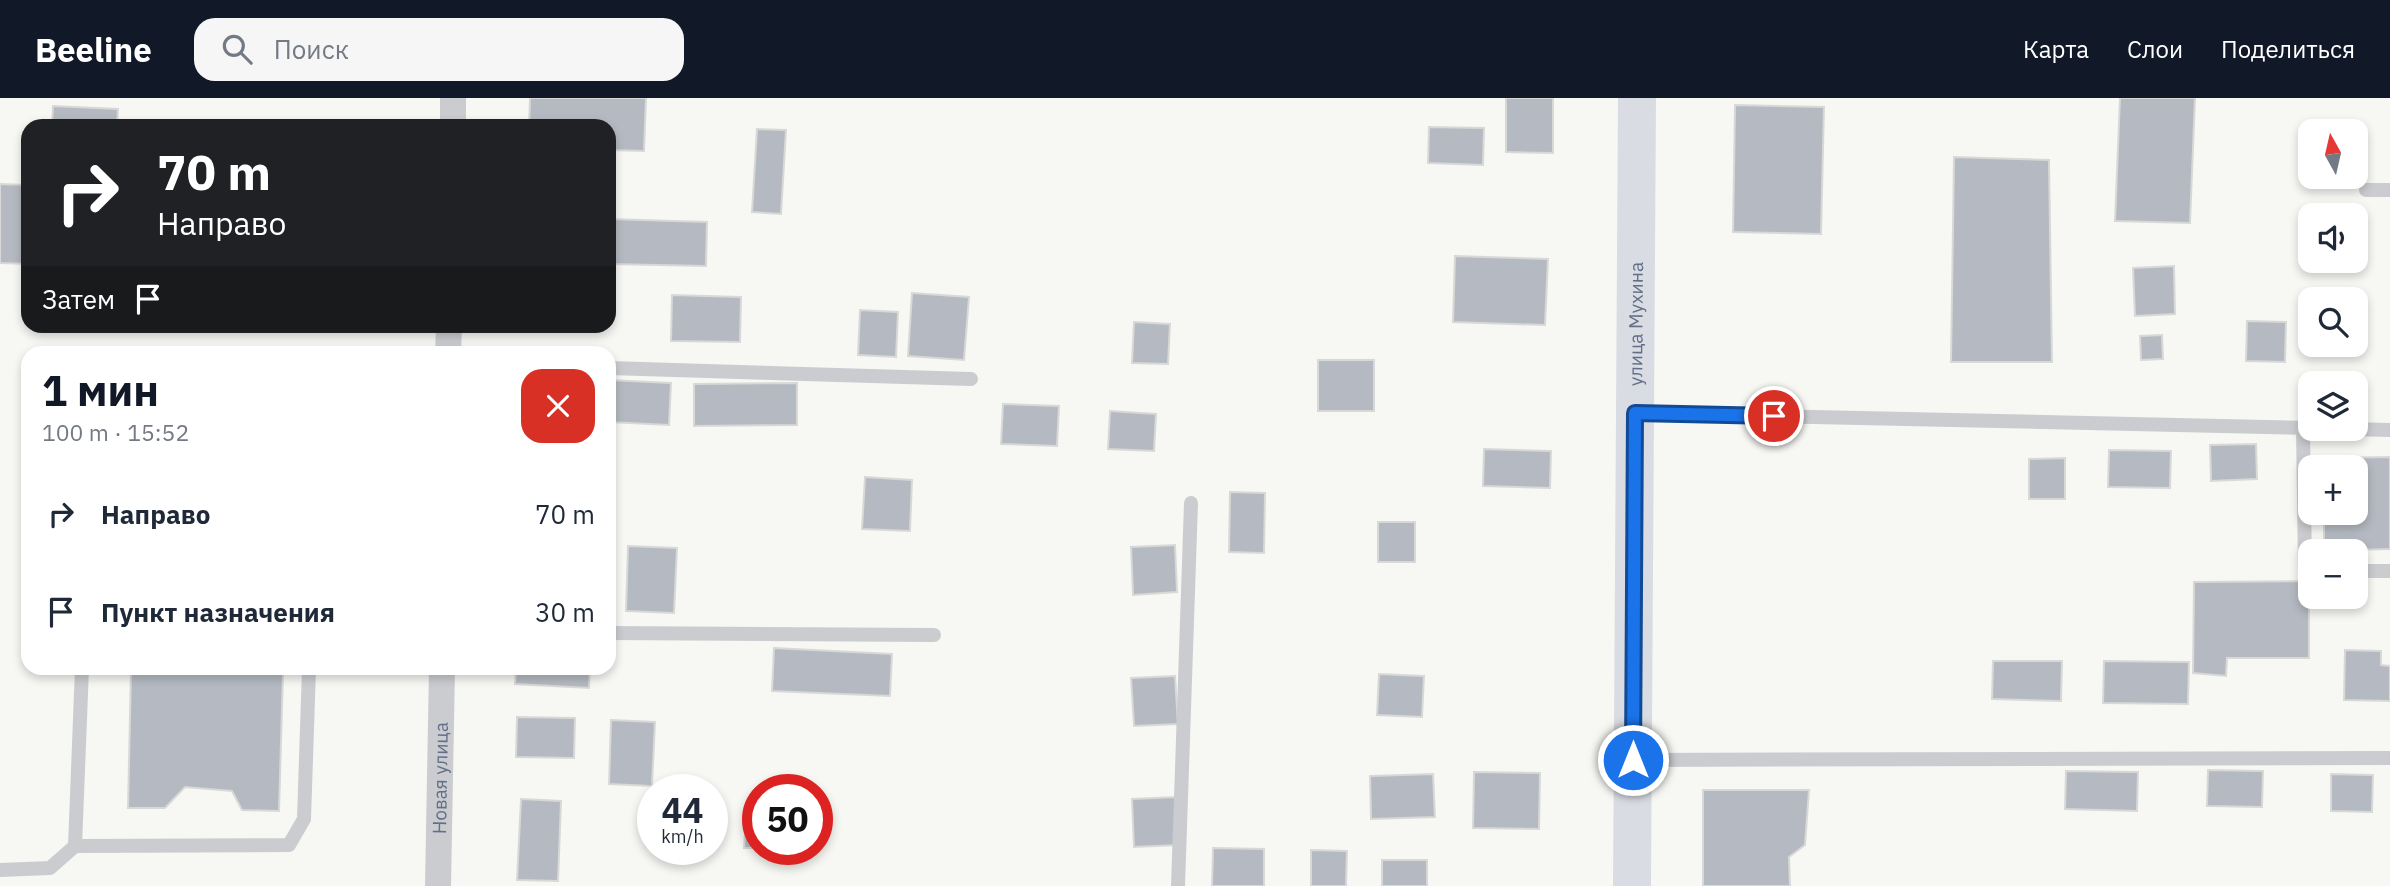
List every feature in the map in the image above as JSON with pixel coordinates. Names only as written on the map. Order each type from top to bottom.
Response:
[{"type":"main road","name":"улица Мухина","points":[[1632,886],[1637,98]]},
{"type":"street","points":[[453,98],[453,119]]},
{"type":"street","name":"Новая улица","points":[[438,886],[442,675]]},
{"type":"lane","points":[[2366,190],[2390,190]]},
{"type":"lane","points":[[616,368],[971,379]]},
{"type":"lane","points":[[1635,413],[2298,428]]},
{"type":"lane","points":[[2368,429],[2390,430]]},
{"type":"lane","points":[[2305,539],[2306,441]]},
{"type":"lane","points":[[1178,886],[1191,503]]},
{"type":"lane","points":[[2368,570],[2390,571]]},
{"type":"lane","points":[[616,633],[934,635]]},
{"type":"lane","points":[[75,846],[82,675]]},
{"type":"lane","points":[[0,870],[50,868],[75,846],[289,845],[304,819],[309,675]]},
{"type":"lane","points":[[1633,760],[2390,758]]},
{"type":"building","points":[[530,98],[646,98],[644,151],[616,150],[616,119],[529,119]]},
{"type":"building","points":[[1506,98],[1553,98],[1553,153],[1506,152]]},
{"type":"building","points":[[2120,98],[2195,98],[2190,223],[2115,221]]},
{"type":"building","points":[[1735,105],[1824,107],[1821,234],[1733,232]]},
{"type":"building","points":[[53,106],[118,109],[117,119],[52,119]]},
{"type":"building","points":[[1429,127],[1484,128],[1483,165],[1428,163]]},
{"type":"building","points":[[757,129],[786,130],[781,214],[752,212]]},
{"type":"building","points":[[1954,157],[2049,160],[2052,362],[1951,362]]},
{"type":"building","points":[[0,184],[21,185],[21,264],[0,263]]},
{"type":"building","points":[[616,219],[707,222],[706,266],[616,264]]},
{"type":"building","points":[[1455,256],[1548,259],[1545,325],[1453,322]]},
{"type":"building","points":[[2174,266],[2175,314],[2135,316],[2133,268]]},
{"type":"building","points":[[912,293],[969,297],[964,360],[908,356]]},
{"type":"building","points":[[672,295],[741,297],[740,342],[671,341]]},
{"type":"building","points":[[860,310],[898,312],[896,357],[858,355]]},
{"type":"building","points":[[2247,321],[2286,322],[2285,362],[2246,361]]},
{"type":"building","points":[[1134,322],[1170,324],[1168,364],[1132,363]]},
{"type":"building","points":[[2162,335],[2163,359],[2141,360],[2140,336]]},
{"type":"building","points":[[1318,360],[1374,360],[1374,411],[1318,411]]},
{"type":"building","points":[[616,380],[671,383],[669,425],[616,422]]},
{"type":"building","points":[[797,383],[797,425],[694,426],[694,384]]},
{"type":"building","points":[[1003,404],[1059,406],[1057,446],[1001,444]]},
{"type":"building","points":[[1110,411],[1156,414],[1154,451],[1108,449]]},
{"type":"building","points":[[2256,444],[2257,479],[2211,481],[2210,445]]},
{"type":"building","points":[[1484,449],[1551,451],[1550,488],[1483,486]]},
{"type":"building","points":[[2109,450],[2171,451],[2170,488],[2108,487]]},
{"type":"building","points":[[2368,457],[2390,457],[2390,549],[2368,550],[2368,539],[2324,539],[2324,525],[2368,525]]},
{"type":"building","points":[[2065,458],[2065,499],[2029,499],[2029,459]]},
{"type":"building","points":[[865,477],[912,480],[910,531],[862,529]]},
{"type":"building","points":[[1230,492],[1265,493],[1264,553],[1229,552]]},
{"type":"building","points":[[1378,522],[1415,522],[1415,562],[1378,562]]},
{"type":"building","points":[[1175,545],[1177,592],[1133,595],[1131,547]]},
{"type":"building","points":[[628,546],[677,548],[674,613],[626,611]]},
{"type":"building","points":[[2298,581],[2298,609],[2309,609],[2309,658],[2227,658],[2226,676],[2193,673],[2194,582]]},
{"type":"building","points":[[774,648],[892,654],[890,696],[772,691]]},
{"type":"building","points":[[2345,650],[2381,651],[2381,665],[2390,666],[2390,701],[2344,700]]},
{"type":"building","points":[[1993,661],[2062,661],[2061,701],[1992,699]]},
{"type":"building","points":[[2104,661],[2189,662],[2188,704],[2103,703]]},
{"type":"building","points":[[1379,674],[1424,676],[1422,717],[1377,715]]},
{"type":"building","points":[[131,675],[283,675],[279,811],[242,810],[232,791],[185,787],[165,808],[128,808]]},
{"type":"building","points":[[516,675],[590,675],[589,688],[515,684]]},
{"type":"building","points":[[1175,676],[1178,724],[1134,726],[1131,678]]},
{"type":"building","points":[[517,717],[575,718],[574,758],[516,757]]},
{"type":"building","points":[[611,720],[655,722],[653,774],[637,774],[637,785],[609,784]]},
{"type":"building","points":[[2208,770],[2263,771],[2262,807],[2207,806]]},
{"type":"building","points":[[2066,771],[2138,772],[2137,811],[2065,809]]},
{"type":"building","points":[[1474,772],[1540,773],[1539,829],[1473,828]]},
{"type":"building","points":[[1433,774],[1435,817],[1371,819],[1370,776]]},
{"type":"building","points":[[2331,774],[2373,775],[2372,812],[2331,811]]},
{"type":"building","points":[[1703,790],[1809,790],[1805,845],[1789,857],[1790,886],[1703,886]]},
{"type":"building","points":[[1176,797],[1178,845],[1134,847],[1132,799]]},
{"type":"building","points":[[521,799],[561,801],[558,881],[517,880]]},
{"type":"building","points":[[1213,848],[1264,849],[1264,886],[1212,886]]},
{"type":"building","points":[[1311,850],[1347,851],[1346,886],[1311,886]]},
{"type":"building","points":[[1382,860],[1427,860],[1427,886],[1382,886]]},
{"type":"route","points":[[1633,760],[1635,413],[1774,416]]}]
